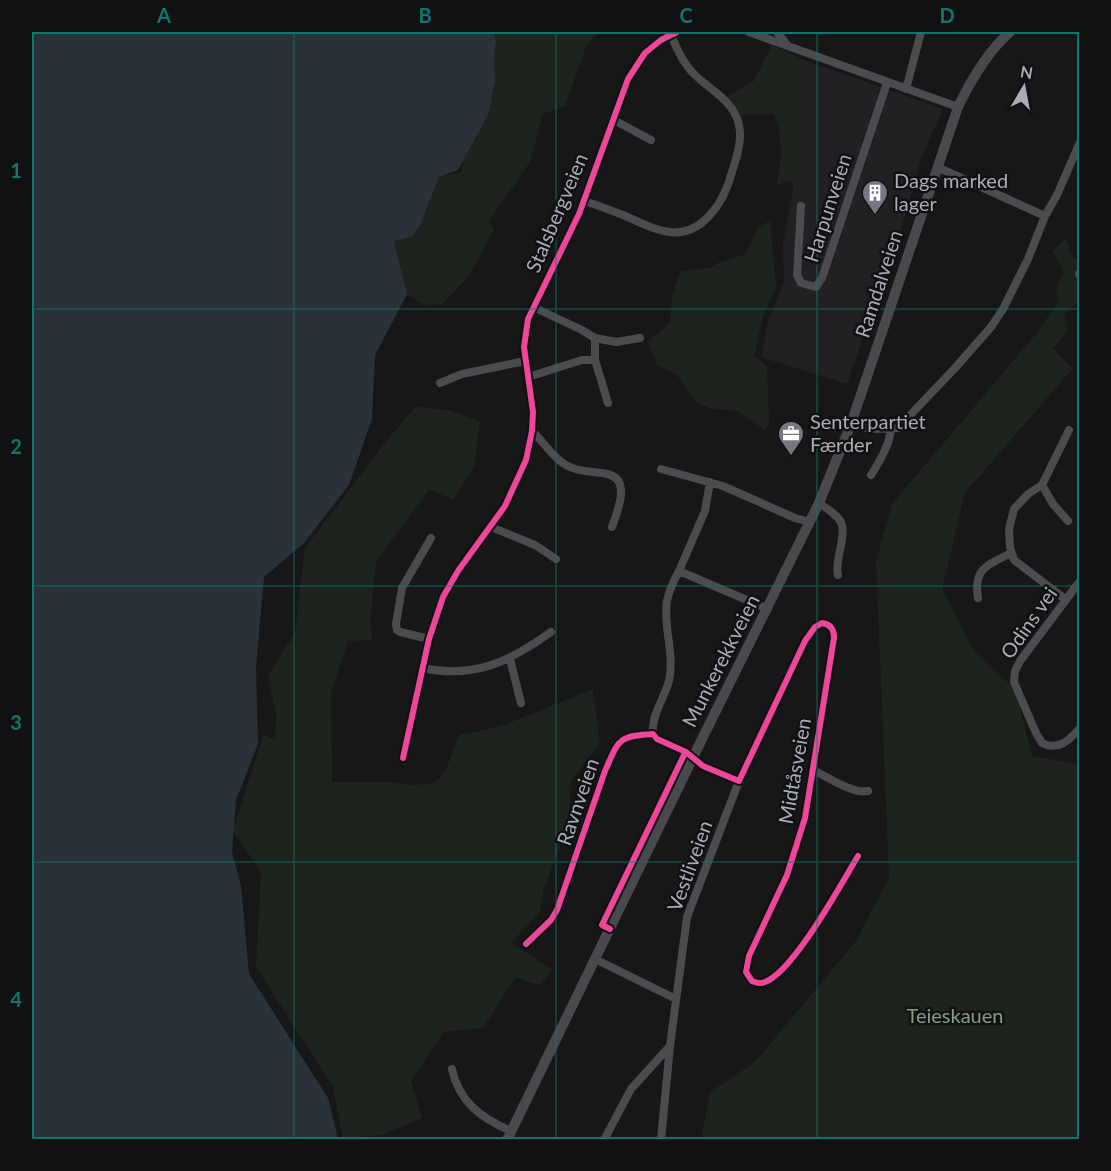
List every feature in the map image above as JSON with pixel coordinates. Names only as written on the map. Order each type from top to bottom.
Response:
[{"type":"main road","name":"Ramdalveien","points":[[810,522],[851,424],[958,107],[987,57],[1010,32]]},
{"type":"main road","name":"Munkerekkveien","points":[[509,1135],[810,522]]},
{"type":"street","points":[[749,32],[958,107]]},
{"type":"street","points":[[777,32],[787,45]]},
{"type":"street","points":[[906,89],[921,32]]},
{"type":"street","points":[[584,201],[652,228],[677,233],[688,232],[704,222],[725,193],[739,145],[738,121],[727,103],[687,65],[674,33]]},
{"type":"street","name":"Stalsbergveien","points":[[403,758],[429,639],[443,597],[458,571],[506,506],[520,476],[532,431],[533,412],[525,361],[524,335],[533,307],[584,201],[627,79],[652,47],[674,33]]},
{"type":"street","name":"Harpunveien","points":[[801,206],[797,275],[801,283],[816,287],[822,279],[888,83]]},
{"type":"street","points":[[612,119],[651,140]]},
{"type":"street","points":[[851,424],[869,429],[891,429],[901,426],[991,327],[1018,279],[1080,142]]},
{"type":"street","points":[[937,167],[1045,216]]},
{"type":"street","points":[[533,307],[595,338],[616,342],[640,338]]},
{"type":"street","points":[[595,338],[595,360],[608,403]]},
{"type":"street","points":[[528,377],[582,360],[595,360]]},
{"type":"street","points":[[440,383],[462,374],[525,361]]},
{"type":"street","points":[[871,475],[885,449],[891,429]]},
{"type":"street","points":[[1065,599],[1014,560],[1009,529],[1014,508],[1028,494],[1042,485],[1069,430]]},
{"type":"street","points":[[532,431],[565,465],[581,471],[607,473],[617,479],[621,493],[612,527]]},
{"type":"street","points":[[661,469],[710,482],[755,499],[795,518],[810,522]]},
{"type":"street","points":[[710,482],[705,511],[667,602],[670,675],[653,723],[653,734],[657,739],[686,752],[709,769],[739,781]]},
{"type":"street","points":[[1042,485],[1053,504],[1068,521]]},
{"type":"street","points":[[819,503],[838,516],[843,524],[838,575]]},
{"type":"street","points":[[491,527],[539,547],[556,559]]},
{"type":"street","points":[[429,639],[400,632],[396,624],[402,588],[431,538]]},
{"type":"street","points":[[978,598],[976,581],[983,568],[1011,552]]},
{"type":"street","points":[[679,571],[768,609]]},
{"type":"street","name":"Odins vei","points":[[1080,581],[1017,666],[1014,682],[1042,743],[1051,747],[1061,745],[1073,737],[1080,728]]},
{"type":"street","name":"Midtåsveien","points":[[739,781],[805,641],[815,627],[825,623],[834,631],[834,638],[805,819],[796,851],[779,893],[747,961],[746,972],[752,981],[762,983],[768,981],[791,959],[814,927],[858,856]]},
{"type":"street","points":[[422,668],[442,672],[480,669],[510,659],[551,632]]},
{"type":"street","points":[[510,659],[522,703]]},
{"type":"street","name":"Ravnveien","points":[[526,944],[557,910],[605,771],[617,746],[630,735],[653,734]]},
{"type":"street","name":"Midtåsveien","points":[[813,770],[852,790],[867,791]]},
{"type":"street","name":"Vestliveien","points":[[661,1140],[670,1046],[690,909],[739,781]]},
{"type":"street","points":[[596,959],[676,999]]},
{"type":"street","points":[[604,1140],[631,1089],[670,1046]]},
{"type":"street","points":[[452,1069],[457,1089],[465,1101],[509,1135]]},
{"type":"shaded area","points":[[32,32],[494,32],[495,80],[489,113],[458,170],[439,177],[420,226],[411,237],[394,241],[407,294],[375,355],[372,419],[349,485],[304,543],[264,577],[256,667],[258,744],[236,800],[232,852],[241,886],[249,974],[328,1098],[338,1139],[32,1139]]},
{"type":"shaded area","points":[[804,60],[943,109],[921,158],[907,211],[847,384],[761,357],[769,318],[784,282],[783,243],[804,128]]},
{"type":"green space","points":[[494,32],[601,32],[587,44],[565,106],[543,114],[530,162],[489,221],[494,230],[469,276],[442,304],[423,305],[407,294],[394,241],[410,237],[420,226],[439,177],[462,172],[463,159],[489,113],[495,80]]},
{"type":"green space","points":[[772,45],[804,60],[804,128],[794,185],[787,181],[778,185],[781,146],[780,133],[774,114],[741,115],[726,97],[754,81]]},
{"type":"green space","points":[[770,221],[776,286],[763,317],[754,356],[767,365],[769,423],[766,431],[737,411],[709,408],[695,401],[677,375],[657,365],[648,341],[670,323],[672,298],[680,271],[709,268],[746,254],[758,227]]},
{"type":"green space","name":"Teieskauen","points":[[1066,238],[1072,257],[1079,261],[1079,302],[1064,314],[1068,331],[1053,349],[1073,368],[965,493],[942,589],[974,651],[1015,689],[1032,756],[1079,764],[1079,1139],[701,1140],[710,1092],[755,1062],[856,941],[889,877],[876,561],[892,504],[1036,334],[1059,301],[1056,291],[1063,272],[1053,251]]},
{"type":"green space","points":[[416,406],[452,411],[480,422],[474,468],[453,499],[429,490],[376,561],[370,621],[372,640],[348,641],[331,692],[332,782],[385,782],[414,785],[435,783],[445,772],[459,735],[501,726],[593,689],[600,742],[571,781],[568,826],[543,891],[540,912],[511,943],[553,970],[539,985],[515,978],[483,1028],[444,1032],[411,1081],[422,1118],[383,1135],[343,1139],[333,1087],[256,967],[261,872],[233,831],[263,735],[274,739],[277,719],[268,675],[295,633],[305,548]]},
{"type":"cycle path","points":[[403,758],[429,639],[443,597],[458,571],[505,506],[526,460],[533,412],[524,347],[528,319],[579,214],[628,79],[645,53],[661,40],[677,32]]},
{"type":"cycle path","points":[[526,944],[551,920],[557,910],[605,771],[617,746],[626,738],[653,734],[657,739],[686,752],[703,766],[739,781],[805,641],[815,627],[822,623],[831,628],[834,638],[805,818],[787,875],[749,956],[746,972],[752,981],[765,982],[777,975],[789,962],[803,945],[858,856]]},
{"type":"cycle path","points":[[610,929],[602,925],[684,755]]},
{"type":"place","name":"Dags marked lager","points":[[875,216]]},
{"type":"place","name":"Senterpartiet Færder","points":[[791,457]]}]
